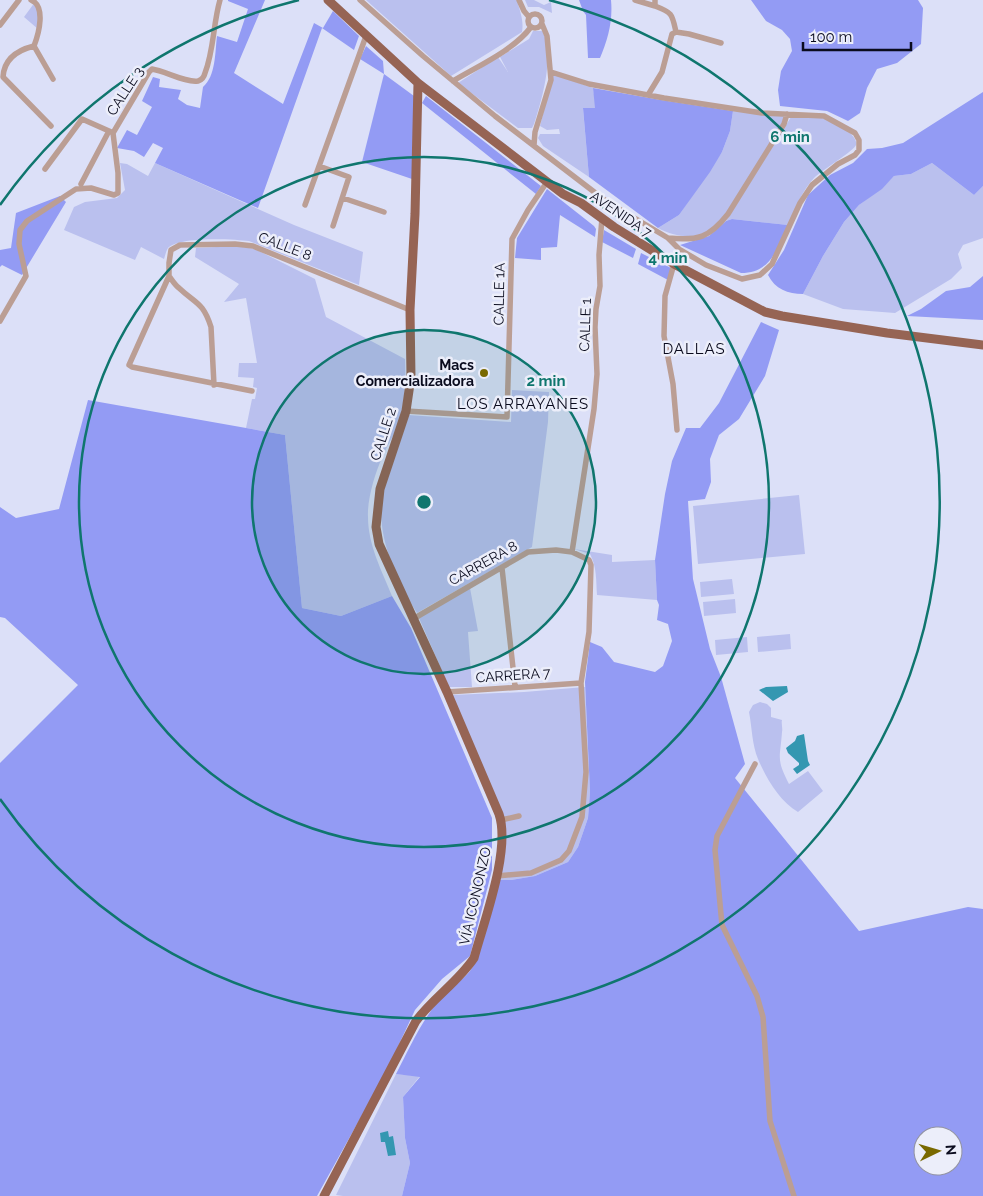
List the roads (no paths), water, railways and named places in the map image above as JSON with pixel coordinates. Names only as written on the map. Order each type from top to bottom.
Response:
[{"type":"main road","name":"AVENIDA 7","points":[[328,0],[418,83],[563,194],[581,203],[638,243],[765,312],[887,333],[983,345]]},
{"type":"main road","name":"CALLE 2","points":[[418,83],[415,214],[410,310],[411,377],[406,412],[380,489],[376,527],[379,544],[446,690]]},
{"type":"main road","name":"VÍA ICONONZO","points":[[324,1196],[416,1021],[422,1012],[465,972],[474,958],[496,876],[500,857],[501,820],[446,690]]},
{"type":"street","points":[[0,25],[19,0]]},
{"type":"street","points":[[30,0],[36,2],[40,9],[37,38],[34,46],[14,54],[3,72],[3,77],[51,126]]},
{"type":"street","name":"CALLE 3","points":[[0,321],[26,276],[18,244],[20,230],[27,221],[76,189],[91,188],[114,195],[118,192],[111,132],[152,70],[192,80],[203,78],[208,63],[220,0]]},
{"type":"street","points":[[360,0],[495,116],[606,201],[668,238],[679,249],[706,265],[742,279],[760,275],[772,264],[800,203],[812,185],[838,164],[855,155],[859,150],[860,144],[855,133],[824,116],[728,108],[648,96],[589,84],[551,72]]},
{"type":"street","points":[[519,0],[529,17],[528,21],[531,27]]},
{"type":"street","points":[[635,0],[655,3],[670,12],[676,32]]},
{"type":"street","points":[[529,17],[532,14],[539,14],[542,18],[542,24],[547,36],[551,72],[534,145]]},
{"type":"street","points":[[531,27],[536,28],[542,24]]},
{"type":"street","points":[[453,81],[511,46],[525,35],[531,27]]},
{"type":"street","points":[[648,96],[662,72],[672,34],[676,32],[689,34],[720,43]]},
{"type":"street","points":[[305,205],[366,36]]},
{"type":"street","points":[[34,46],[53,79]]},
{"type":"street","points":[[668,238],[699,239],[717,228],[728,214],[784,124],[787,114]]},
{"type":"street","points":[[45,169],[82,119],[111,132],[81,184]]},
{"type":"street","points":[[319,166],[349,178],[333,226]]},
{"type":"street","name":"CALLE 1A","points":[[406,412],[508,417],[512,239],[528,210],[547,182]]},
{"type":"street","points":[[343,198],[384,212]]},
{"type":"street","name":"CALLE 1","points":[[572,552],[594,410],[597,374],[595,327],[600,286],[599,255],[602,218]]},
{"type":"street","name":"CALLE 8","points":[[169,276],[171,250],[180,245],[235,244],[253,246],[410,310]]},
{"type":"street","points":[[674,264],[665,296],[664,336],[673,384],[677,430]]},
{"type":"street","points":[[214,385],[211,327],[208,319],[202,306],[179,288],[169,276],[129,365],[214,385],[252,391]]},
{"type":"street","name":"CARRERA 8","points":[[413,619],[528,552],[556,550],[572,552]]},
{"type":"street","points":[[496,876],[531,873],[561,860],[569,851],[582,817],[586,772],[581,683],[589,632],[591,565],[589,560],[572,552]]},
{"type":"street","points":[[502,568],[515,686]]},
{"type":"street","name":"CARRERA 7","points":[[446,690],[581,683]]},
{"type":"street","points":[[754,764],[717,836],[715,850],[722,925],[757,996],[764,1016],[770,1121],[794,1196]]},
{"type":"street","points":[[501,820],[519,816]]},
{"type":"place","name":"Macs Comercializadora","points":[[484,373]]},
{"type":"district","name":"DALLAS","points":[[694,349]]},
{"type":"district","name":"LOS ARRAYANES","points":[[523,404]]}]
